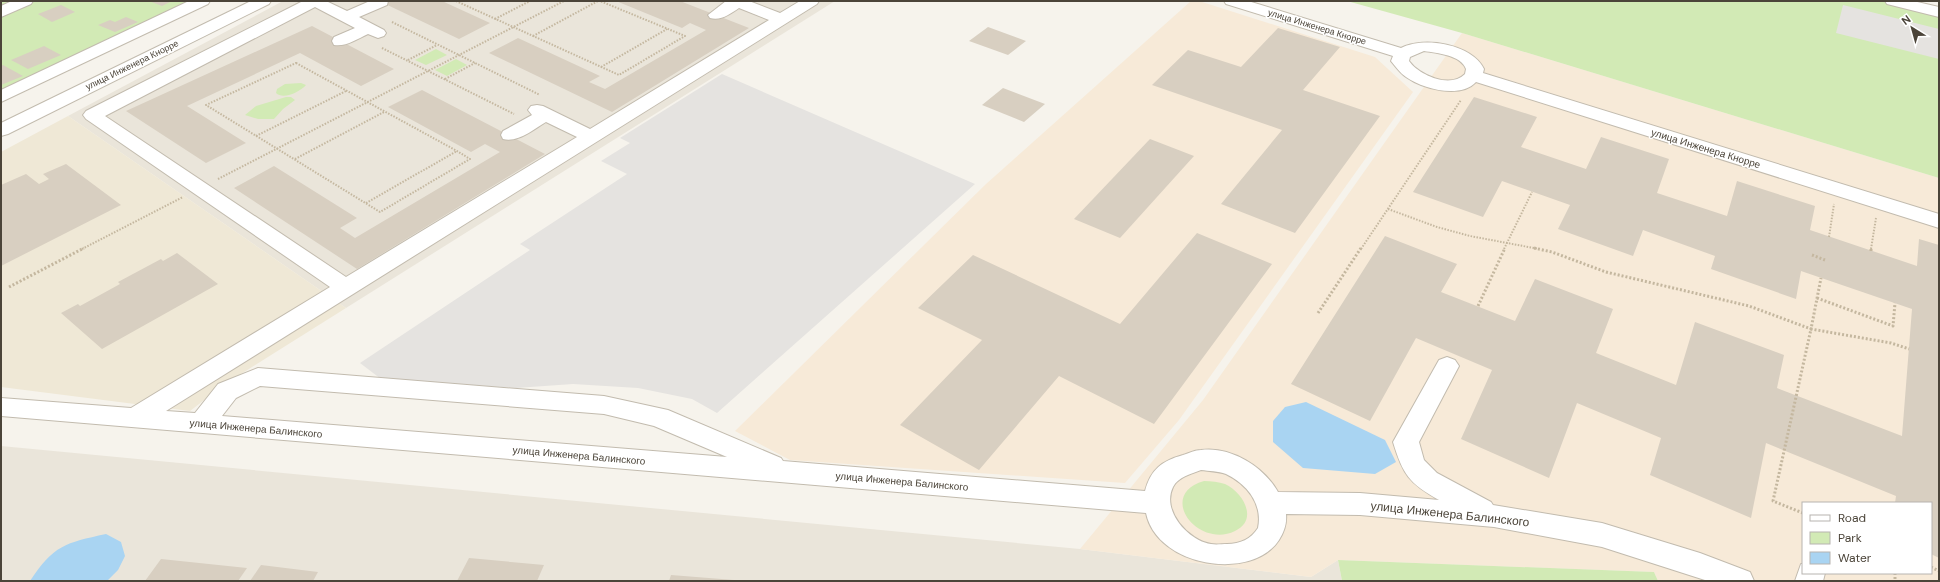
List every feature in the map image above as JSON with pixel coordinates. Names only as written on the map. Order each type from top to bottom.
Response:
[{"type":"street","points":[[1,12],[25,1]]},
{"type":"street","points":[[1,97],[202,1]]},
{"type":"street","name":"улица Инженера Кнорре","points":[[1,130],[263,1]]},
{"type":"street","points":[[347,288],[92,115],[314,1],[347,17],[367,32]]},
{"type":"street","points":[[135,418],[811,1]]},
{"type":"street","name":"улица Инженера Кнорре","points":[[1232,1],[1403,54]]},
{"type":"street","points":[[1893,1],[1939,12]]},
{"type":"street","points":[[347,17],[381,2]]},
{"type":"street","points":[[716,15],[736,2],[782,19]]},
{"type":"street","points":[[340,41],[367,32]]},
{"type":"street","points":[[1424,46],[1447,49],[1457,53],[1472,64],[1475,70],[1474,76],[1468,81],[1459,84],[1440,84],[1421,80],[1403,68],[1400,61],[1403,54],[1414,48],[1424,46]]},
{"type":"street","name":"улица Инженера Кнорре","points":[[1474,76],[1872,205],[1939,220]]},
{"type":"street","points":[[510,136],[540,111],[591,137]]},
{"type":"street","points":[[1872,205],[1926,232],[1939,236]]},
{"type":"street","points":[[1447,366],[1406,442],[1413,465],[1428,481],[1458,499],[1494,516]]},
{"type":"street","points":[[201,424],[227,391],[258,377],[604,405],[659,417],[790,472]]},
{"type":"street","name":"улица Инженера Балинского","points":[[1,407],[1156,502]]},
{"type":"street","points":[[1211,460],[1230,465],[1248,474],[1262,487],[1271,503],[1273,511],[1272,524],[1268,536],[1256,548],[1239,556],[1218,557],[1197,552],[1175,538],[1160,519],[1156,502],[1159,486],[1168,473],[1187,463],[1211,460]]},
{"type":"street","name":"улица Инженера Балинского","points":[[1271,503],[1360,504],[1494,516],[1602,535],[1700,565],[1740,581]]},
{"type":"path","points":[[456,1],[532,36],[619,75],[685,36],[599,1],[532,36]]},
{"type":"path","points":[[495,19],[530,1]]},
{"type":"path","points":[[9,286],[564,1]]},
{"type":"path","points":[[365,9],[475,63],[540,111]]},
{"type":"path","points":[[601,67],[667,29]]},
{"type":"path","points":[[367,32],[407,60],[445,79],[540,111]]},
{"type":"path","points":[[407,60],[438,45]]},
{"type":"path","points":[[296,63],[346,91],[457,151],[470,159],[380,212],[206,105],[296,63]]},
{"type":"path","points":[[445,79],[475,63]]},
{"type":"path","points":[[256,136],[346,91]]},
{"type":"path","points":[[1318,313],[1462,98]]},
{"type":"path","points":[[294,159],[384,112]]},
{"type":"path","points":[[366,203],[457,151]]},
{"type":"path","points":[[1478,306],[1532,192]]},
{"type":"path","points":[[1871,251],[1872,205]]},
{"type":"path","points":[[1388,209],[1437,227],[1470,236],[1552,252],[1619,276],[1749,306],[1811,329],[1891,343],[1909,349]]},
{"type":"path","points":[[1829,237],[1833,213]]},
{"type":"path","points":[[1812,256],[1824,260]]},
{"type":"path","points":[[1802,513],[1774,501],[1821,278]]},
{"type":"path","points":[[1817,298],[1893,326],[1895,303]]},
{"type":"shaded area","points":[[283,1],[835,1],[346,308],[68,116]]},
{"type":"shaded area","points":[[1191,1],[1199,1],[1375,57],[1413,92],[1179,420],[1125,483],[790,460],[735,431],[986,184]]},
{"type":"shaded area","points":[[1843,5],[1939,29],[1939,59],[1836,33]]},
{"type":"shaded area","points":[[1462,33],[1939,178],[1939,581],[1658,581],[1654,572],[1338,560],[1311,577],[1080,549],[1203,400]]},
{"type":"shaded area","points":[[722,74],[975,184],[717,413],[692,399],[638,388],[573,384],[516,388],[381,379],[360,363],[530,250],[520,244],[627,174],[601,161],[630,143],[620,138]]},
{"type":"shaded area","points":[[68,116],[346,308],[225,384],[190,411],[1,387],[1,152]]},
{"type":"shaded area","points":[[1,446],[1080,549],[1311,577],[1338,560],[1342,581],[1,581]]},
{"type":"green space","points":[[1,1],[193,1],[1,91]]},
{"type":"green space","points":[[1347,1],[1880,1],[1939,15],[1939,178],[1462,33]]},
{"type":"green space","points":[[436,49],[447,55],[426,65],[415,60]]},
{"type":"green space","points":[[456,59],[467,65],[447,76],[435,70]]},
{"type":"green space","points":[[301,83],[306,85],[300,90],[291,94],[283,96],[276,93],[277,89],[285,84]]},
{"type":"green space","points":[[286,97],[291,97],[295,100],[283,109],[274,119],[258,119],[245,115],[256,106]]},
{"type":"green space","points":[[1204,481],[1225,484],[1238,493],[1246,506],[1247,513],[1246,520],[1242,526],[1235,531],[1221,535],[1208,533],[1196,527],[1188,518],[1183,508],[1183,497],[1190,488]]},
{"type":"green space","points":[[1338,560],[1654,572],[1658,581],[1342,581]]},
{"type":"water","points":[[1306,402],[1385,440],[1396,462],[1375,474],[1303,468],[1273,442],[1273,421],[1285,407]]},
{"type":"water","points":[[106,534],[121,542],[125,556],[118,570],[107,581],[30,581],[46,560],[62,547],[80,540]]},
{"type":"building","points":[[149,1],[172,1],[162,6]]},
{"type":"building","points":[[379,1],[442,1],[490,23],[459,39]]},
{"type":"building","points":[[616,1],[680,1],[749,28],[612,112],[489,53],[518,38],[600,76],[589,82],[605,89],[706,30],[690,23],[682,28]]},
{"type":"building","points":[[61,5],[75,12],[52,22],[38,14]]},
{"type":"building","points":[[126,17],[138,22],[115,32],[98,25],[110,20],[115,22]]},
{"type":"building","points":[[312,26],[394,69],[361,86],[300,53],[187,106],[246,143],[206,163],[126,111]]},
{"type":"building","points":[[988,27],[1026,41],[1008,55],[969,41]]},
{"type":"building","points":[[1278,28],[1340,47],[1303,90],[1380,116],[1295,233],[1221,204],[1282,130],[1152,85],[1188,50],[1241,67]]},
{"type":"building","points":[[44,46],[61,55],[28,69],[11,60]]},
{"type":"building","points":[[3,65],[23,76],[1,85],[1,66]]},
{"type":"building","points":[[1003,88],[1045,104],[1024,122],[982,105]]},
{"type":"building","points":[[422,90],[545,154],[357,269],[234,188],[274,166],[357,218],[340,228],[355,238],[500,152],[485,144],[471,152],[388,107]]},
{"type":"building","points":[[1474,97],[1537,117],[1521,147],[1586,169],[1601,137],[1669,159],[1657,193],[1727,216],[1737,181],[1815,206],[1810,230],[1917,266],[1919,239],[1939,245],[1939,558],[1932,554],[1932,502],[1895,502],[1896,496],[1766,443],[1751,518],[1650,475],[1661,438],[1577,403],[1549,478],[1461,439],[1492,370],[1416,338],[1370,421],[1291,384],[1385,236],[1457,264],[1441,292],[1515,321],[1535,279],[1613,309],[1596,353],[1676,385],[1695,322],[1784,355],[1777,388],[1902,436],[1912,309],[1801,271],[1796,299],[1711,269],[1715,256],[1643,230],[1633,256],[1558,229],[1570,205],[1502,181],[1483,217],[1413,192]]},
{"type":"building","points":[[1150,139],[1194,156],[1120,238],[1074,219]]},
{"type":"building","points":[[66,164],[121,205],[1,266],[1,185],[26,174],[39,184],[49,179],[43,174]]},
{"type":"building","points":[[1197,233],[1272,264],[1154,424],[1059,376],[979,470],[900,425],[982,340],[918,308],[973,255],[1120,324]]},
{"type":"building","points":[[177,253],[218,284],[102,349],[61,313],[78,304],[80,306],[120,284],[118,282],[161,259],[163,261]]},
{"type":"building","points":[[469,558],[544,565],[537,581],[457,581]]},
{"type":"building","points":[[161,559],[247,568],[238,581],[145,581]]},
{"type":"building","points":[[261,565],[318,572],[313,581],[250,581]]},
{"type":"building","points":[[671,575],[734,580],[734,581],[669,581]]}]
